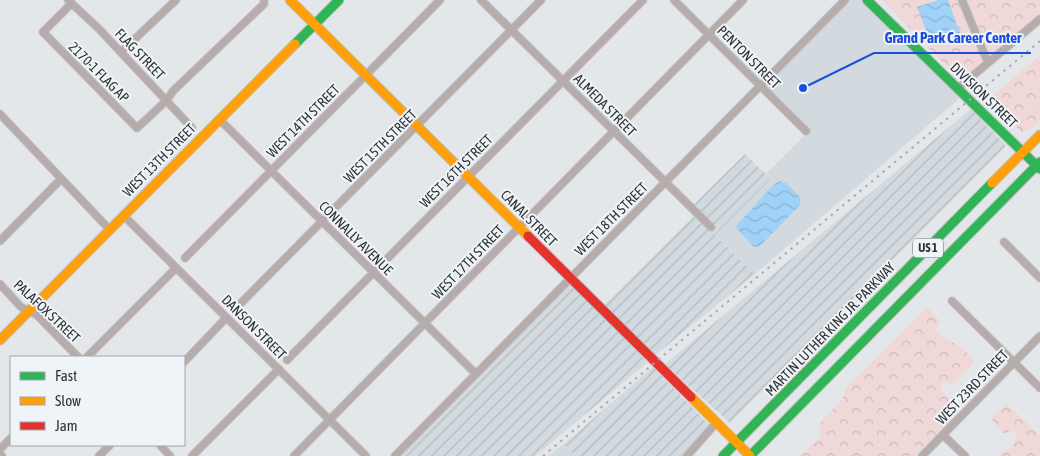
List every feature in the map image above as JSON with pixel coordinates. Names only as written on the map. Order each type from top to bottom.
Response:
[{"type":"main road","name":"CANAL STREET","points":[[290,0],[750,456]]},
{"type":"main road","name":"WEST 13TH STREET","points":[[0,340],[339,0]]},
{"type":"main road","name":"DIVISION STREET","points":[[867,0],[957,89],[1039,166]]},
{"type":"main road","name":"MARTIN LUTHER KING JR. PARKWAY","points":[[723,456],[1040,135]]},
{"type":"main road","name":"US 1","points":[[750,456],[1039,166]]},
{"type":"street","points":[[121,52],[176,0]]},
{"type":"street","points":[[167,100],[173,91],[264,4],[264,0]]},
{"type":"street","name":"WEST 14TH STREET","points":[[185,258],[440,0]]},
{"type":"street","name":"ALMEDA STREET","points":[[481,0],[711,227]]},
{"type":"street","name":"WEST 15TH STREET","points":[[236,308],[541,0]]},
{"type":"street","name":"WEST 16TH STREET","points":[[287,360],[643,0]]},
{"type":"street","name":"PENTON STREET","points":[[674,0],[806,131]]},
{"type":"street","name":"WEST 17TH STREET","points":[[294,456],[744,0]]},
{"type":"street","name":"WEST 18TH STREET","points":[[395,456],[845,0]]},
{"type":"street","points":[[962,0],[988,62]]},
{"type":"street","name":"FLAG STREET","points":[[69,2],[121,52],[192,128]]},
{"type":"street","name":"2170-1 FLAG AP","points":[[69,2],[43,32],[137,128],[167,100]]},
{"type":"street","points":[[957,89],[1040,18]]},
{"type":"street","points":[[0,114],[110,230]]},
{"type":"street","name":"CONNALLY AVENUE","points":[[219,119],[476,374]]},
{"type":"street","points":[[0,241],[61,179]]},
{"type":"street","name":"DANSON STREET","points":[[124,216],[366,456]]},
{"type":"street","points":[[1004,242],[1040,278]]},
{"type":"street","points":[[88,356],[176,268]]},
{"type":"street","name":"PALAFOX STREET","points":[[0,284],[21,307],[37,315],[77,356]]},
{"type":"street","points":[[952,301],[1040,388]]},
{"type":"street","points":[[185,361],[226,318]]},
{"type":"street","name":"WEST 23RD STREET","points":[[922,456],[1040,336]]},
{"type":"street","points":[[192,456],[278,369]]},
{"type":"street","points":[[687,456],[717,422]]},
{"type":"street","points":[[943,435],[965,456]]},
{"type":"street","points":[[0,449],[10,439]]},
{"type":"street","points":[[99,456],[109,446]]},
{"type":"street","points":[[161,446],[170,456]]},
{"type":"shaded area","points":[[839,0],[861,0],[960,98],[755,274],[715,235],[771,179],[766,174],[804,136],[755,85]]},
{"type":"shaded area","points":[[971,109],[1006,146],[730,423],[665,364]]},
{"type":"shaded area","points":[[745,154],[771,179],[715,235],[755,274],[655,355],[604,305],[699,211],[693,205]]},
{"type":"shaded area","points":[[570,284],[648,362],[535,456],[399,456]]},
{"type":"shaded area","points":[[653,367],[715,431],[691,456],[576,456],[564,444]]},
{"type":"shaded area","points":[[564,444],[576,456],[549,456]]},
{"type":"green space","points":[[882,0],[1040,0],[1040,14],[961,79]]},
{"type":"green space","points":[[1040,55],[1040,121],[1032,129],[1021,132],[991,102],[991,97]]},
{"type":"green space","points":[[927,307],[940,321],[935,331],[964,349],[975,362],[952,385],[944,382],[940,389],[948,398],[954,417],[915,456],[799,456],[821,437],[819,424],[843,398],[846,387]]},
{"type":"green space","points":[[1006,403],[1040,436],[1040,456],[998,456],[1001,452],[1008,451],[1018,437],[1012,431],[1004,434],[991,418]]},
{"type":"water","points":[[938,0],[948,0],[960,34],[932,45],[917,7]]},
{"type":"water","points":[[780,181],[786,183],[800,197],[800,205],[760,246],[754,247],[736,226],[773,185]]},
{"type":"railway","points":[[543,456],[1040,41]]},
{"type":"traffic: fast","points":[[295,44],[339,0]]},
{"type":"traffic: fast","points":[[867,0],[1040,169]]},
{"type":"traffic: fast","points":[[750,456],[1040,162]]},
{"type":"traffic: fast","points":[[723,456],[992,183]]},
{"type":"traffic: slow","points":[[290,0],[528,236]]},
{"type":"traffic: slow","points":[[0,340],[295,44]]},
{"type":"traffic: slow","points":[[992,183],[1040,135]]},
{"type":"traffic: slow","points":[[691,397],[750,456]]},
{"type":"traffic: jam","points":[[528,236],[691,397]]},
{"type":"place","name":"Grand Park Career Center","points":[[803,88]]}]
